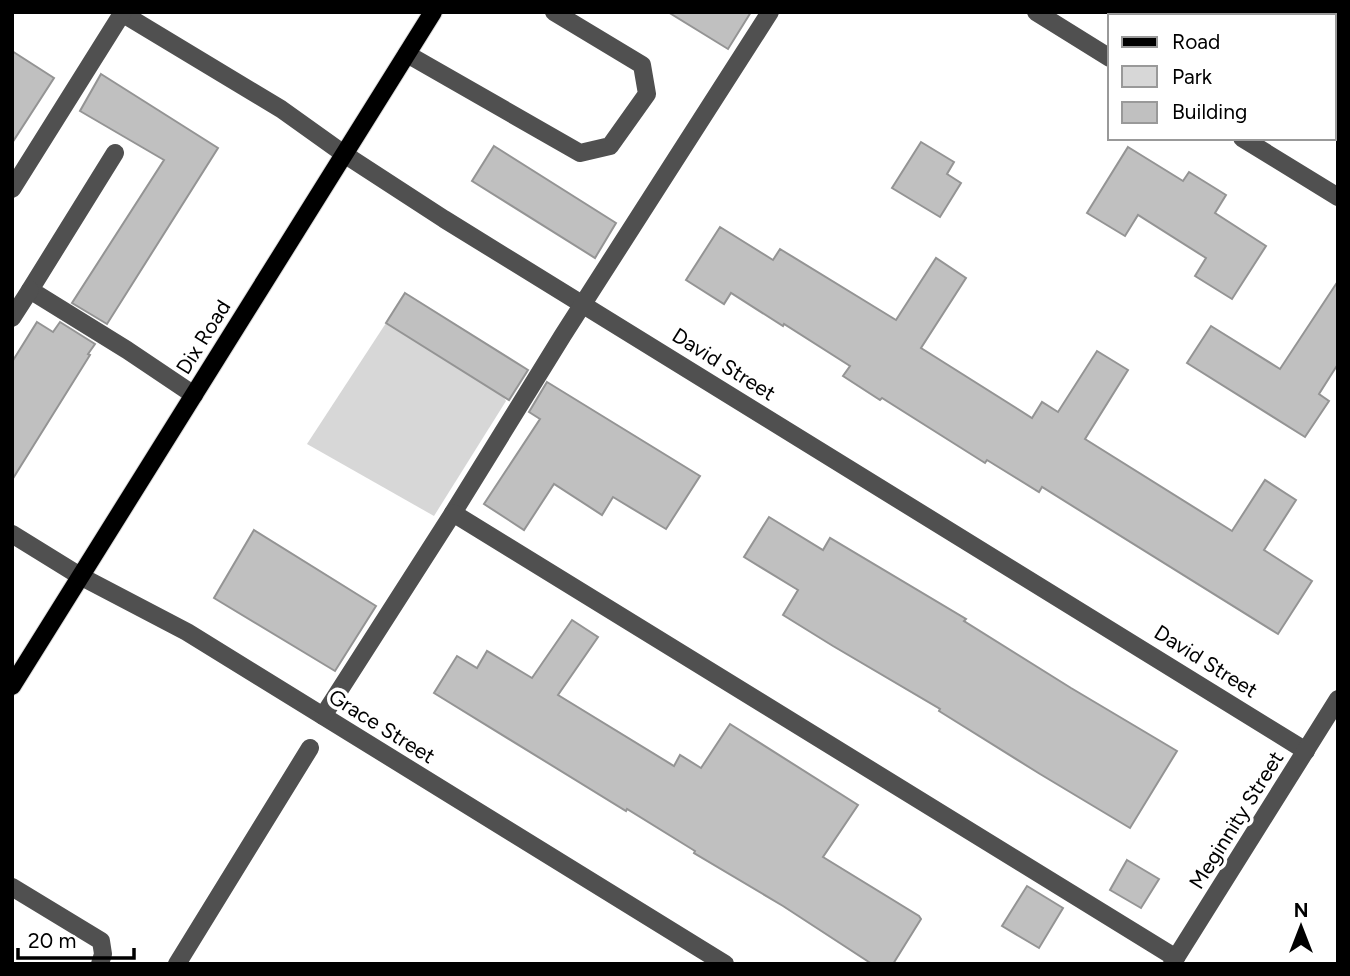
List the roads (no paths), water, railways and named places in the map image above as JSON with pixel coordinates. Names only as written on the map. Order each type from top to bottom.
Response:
[{"type":"main road","name":"Dix Road","points":[[12,686],[433,12]]},
{"type":"street","points":[[407,54],[580,153],[610,146],[647,93],[642,65],[554,12]]},
{"type":"street","points":[[323,716],[770,12]]},
{"type":"street","points":[[1036,12],[1108,57]]},
{"type":"street","points":[[12,189],[122,13]]},
{"type":"street","name":"David Street","points":[[122,13],[281,109],[344,154],[583,304],[1306,751]]},
{"type":"street","points":[[1245,140],[1338,197]]},
{"type":"street","points":[[12,318],[114,153]]},
{"type":"street","points":[[30,290],[127,349],[194,396]]},
{"type":"street","points":[[453,513],[1174,961]]},
{"type":"street","name":"Grace Street","points":[[12,534],[80,576],[187,632],[725,964]]},
{"type":"street","name":"Meginnity Street","points":[[1174,961],[1338,699]]},
{"type":"street","points":[[177,964],[310,748]]},
{"type":"street","points":[[12,887],[101,941],[103,954],[100,964]]}]
